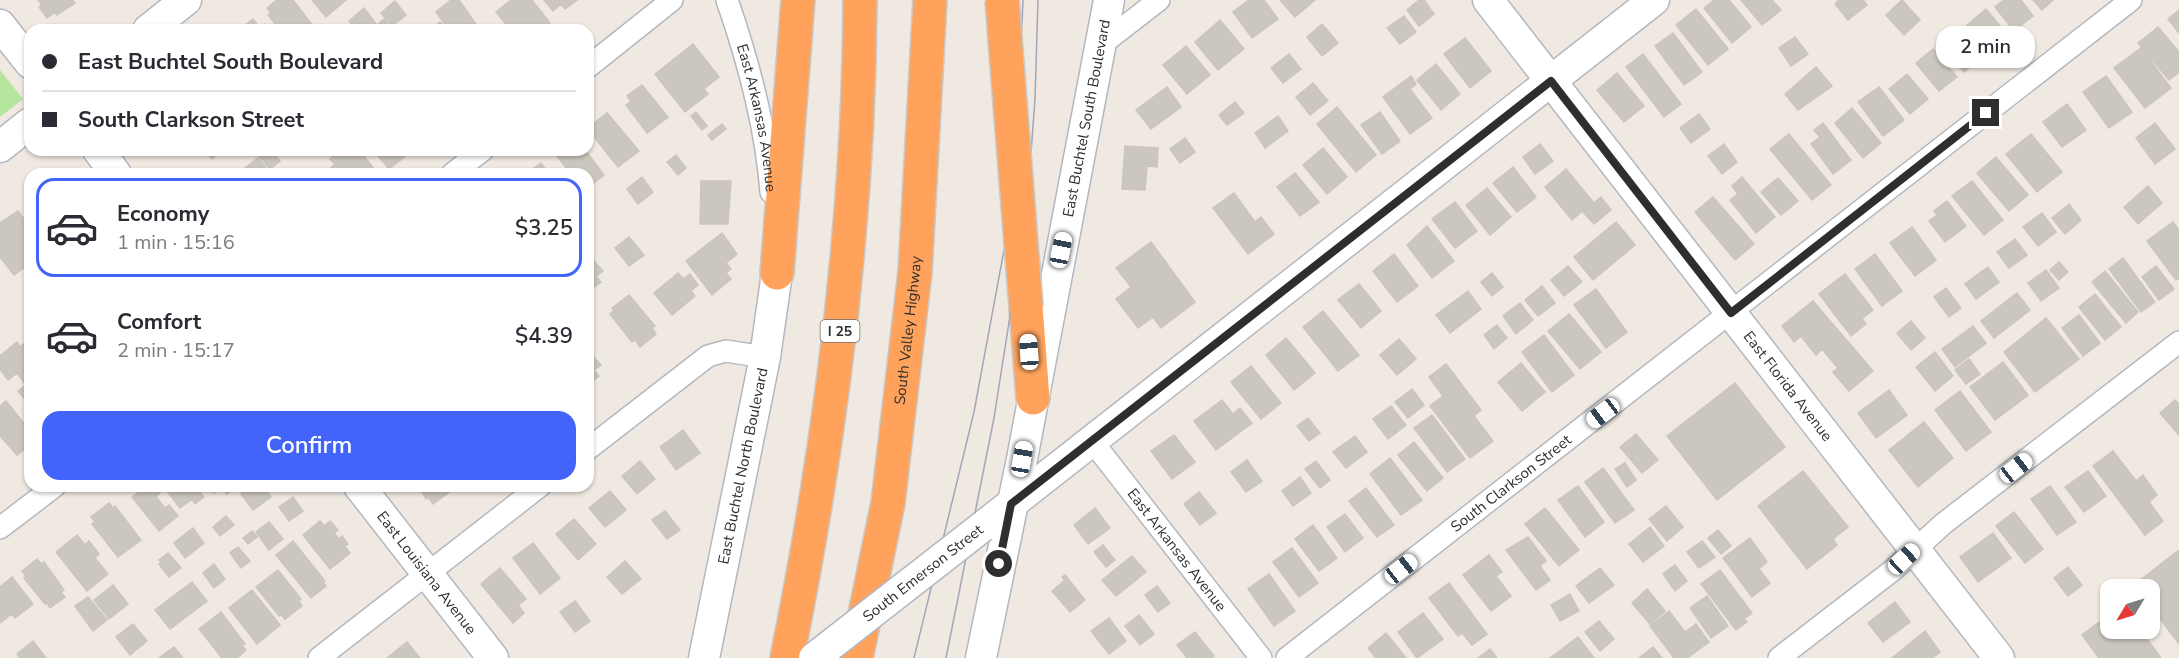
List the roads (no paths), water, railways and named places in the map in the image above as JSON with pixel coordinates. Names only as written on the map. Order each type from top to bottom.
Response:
[{"type":"highway","points":[[777,273],[798,0]]},
{"type":"highway","name":"I 25","points":[[787,658],[807,557],[834,392],[859,88],[860,0]]},
{"type":"highway","name":"South Valley Highway","points":[[856,658],[888,502],[915,272],[930,0]]},
{"type":"highway","points":[[1002,0],[1033,398]]},
{"type":"street","points":[[156,24],[186,0]]},
{"type":"street","points":[[594,61],[672,0]]},
{"type":"street","name":"East Arkansas Avenue","points":[[727,0],[744,50],[762,122],[769,164],[777,273]]},
{"type":"street","name":"East Buchtel South Boulevard","points":[[981,658],[1109,0]]},
{"type":"street","points":[[1102,44],[1159,0]]},
{"type":"street","name":"East Florida Avenue","points":[[1488,0],[1999,658]]},
{"type":"street","name":"South Emerson Street","points":[[814,658],[1654,0]]},
{"type":"street","name":"South Clarkson Street","points":[[1287,658],[2131,0]]},
{"type":"street","points":[[0,25],[24,55]]},
{"type":"street","points":[[0,147],[24,128]]},
{"type":"street","points":[[460,168],[475,156]]},
{"type":"street","name":"East Buchtel North Boulevard","points":[[704,658],[765,357],[777,273]]},
{"type":"street","points":[[1779,658],[1893,570],[1914,549],[2179,342]]},
{"type":"street","points":[[594,444],[708,356],[726,351],[765,357]]},
{"type":"street","name":"East Arkansas Avenue","points":[[1092,441],[1261,658]]},
{"type":"street","points":[[0,528],[47,492]]},
{"type":"street","name":"East Louisiana Avenue","points":[[364,492],[493,658]]},
{"type":"street","points":[[319,658],[532,492]]},
{"type":"tram line","points":[[914,658],[974,412],[1014,196],[1023,0]]},
{"type":"tram line","points":[[946,658],[994,418],[1027,207],[1035,99],[1038,0]]}]
